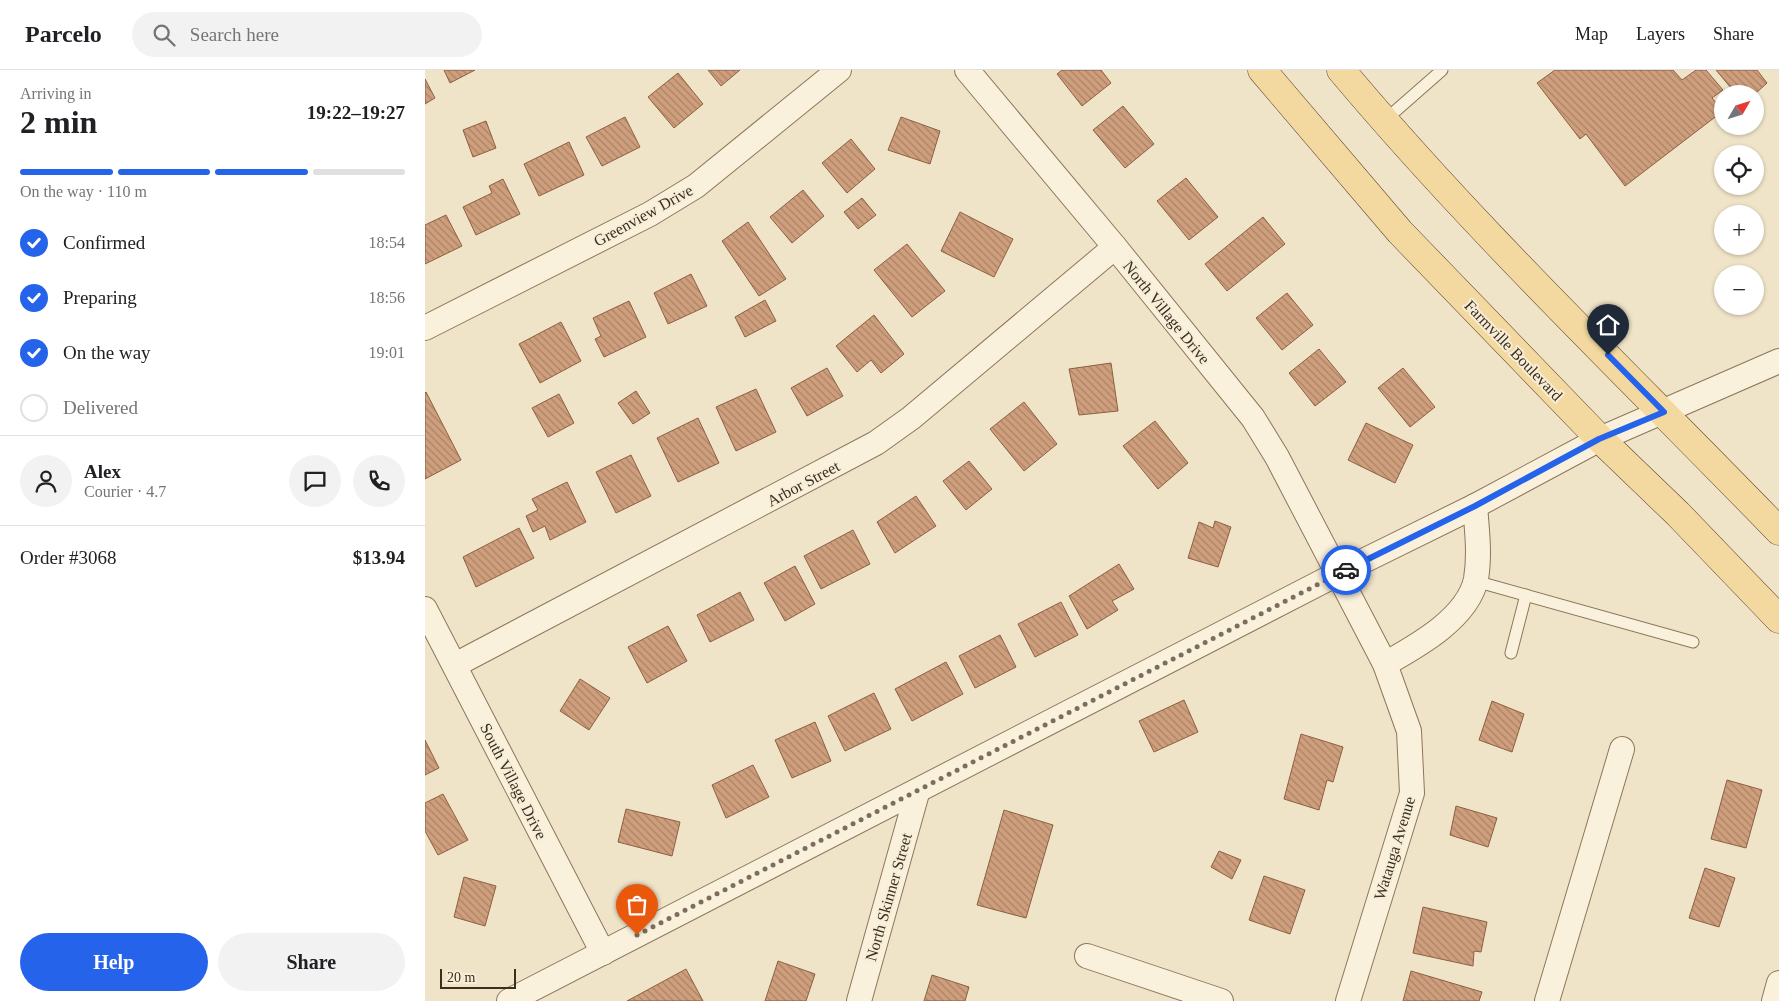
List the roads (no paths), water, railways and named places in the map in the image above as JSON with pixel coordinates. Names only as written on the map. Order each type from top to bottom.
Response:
[{"type":"main road","name":"Farmville Boulevard","points":[[1262,70],[1400,232],[1599,439],[1678,514],[1779,618]]},
{"type":"main road","points":[[1341,70],[1383,121],[1470,215],[1779,531]]},
{"type":"street","name":"Greenview Drive","points":[[425,328],[650,214],[697,186],[839,70]]},
{"type":"street","name":"North Village Drive","points":[[967,70],[1115,247],[1253,418],[1277,457],[1339,573]]},
{"type":"street","name":"Arbor Street","points":[[455,665],[876,443],[911,418],[1115,247]]},
{"type":"street","points":[[509,1001],[1339,573],[1475,506],[1599,439],[1779,361]]},
{"type":"street","points":[[1385,664],[1438,633],[1470,596],[1475,581],[1479,554],[1475,506]]},
{"type":"street","name":"Watauga Avenue","points":[[1339,573],[1385,664],[1409,732],[1412,793],[1348,1001]]},
{"type":"street","name":"South Village Drive","points":[[425,609],[603,953]]},
{"type":"street","points":[[1547,1001],[1622,749]]},
{"type":"street","name":"North Skinner Street","points":[[859,1001],[917,792]]},
{"type":"street","points":[[1087,956],[1221,1001]]},
{"type":"street","points":[[1774,1001],[1779,984]]},
{"type":"lane","points":[[1383,121],[1442,70]]},
{"type":"lane","points":[[1475,581],[1693,642]]},
{"type":"lane","points":[[1511,653],[1525,595]]}]
